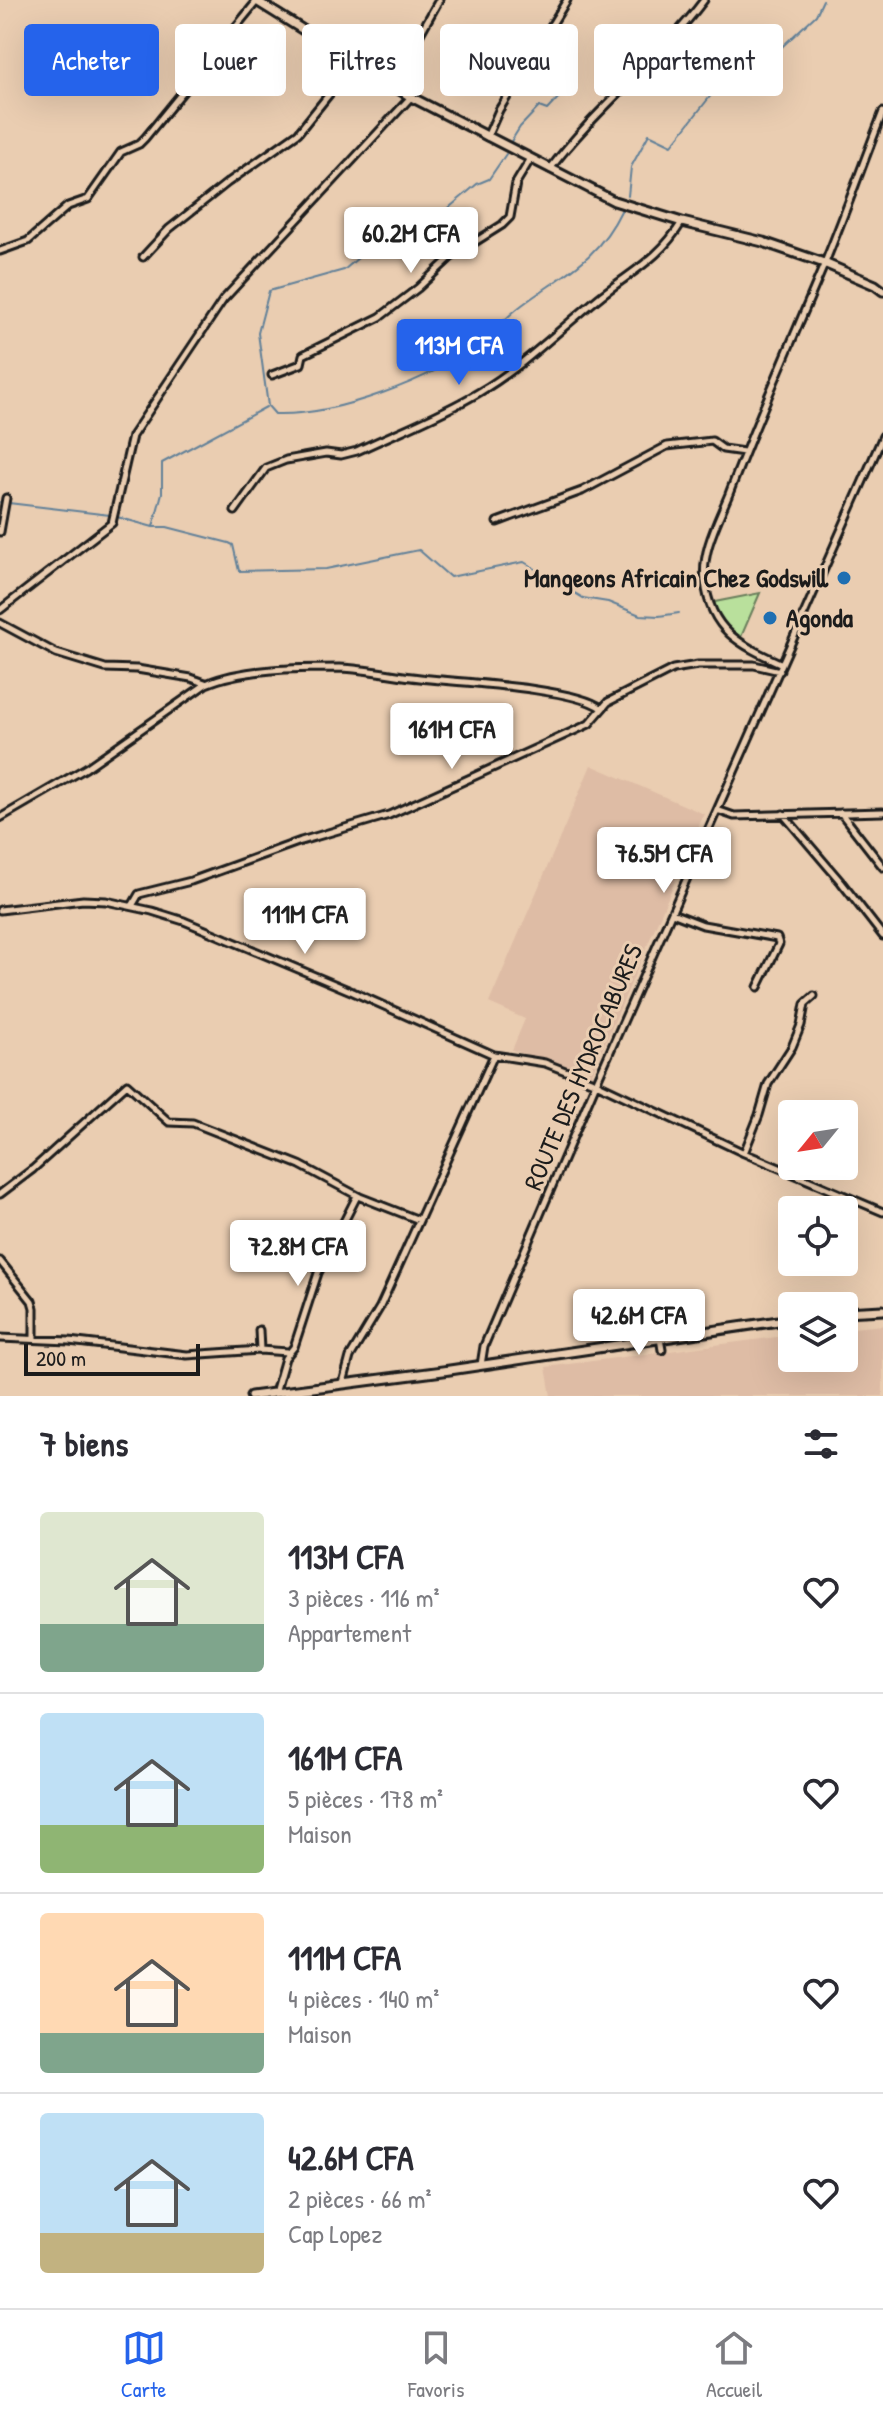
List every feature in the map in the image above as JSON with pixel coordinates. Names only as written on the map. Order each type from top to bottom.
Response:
[{"type":"street","points":[[269,10],[275,0]]},
{"type":"street","points":[[424,27],[439,0]]},
{"type":"street","points":[[486,138],[499,110],[567,0]]},
{"type":"street","points":[[550,170],[572,140],[685,25],[704,0]]},
{"type":"street","points":[[0,251],[28,241],[68,206],[88,199],[97,191],[121,152],[145,138],[256,1],[302,30]]},
{"type":"street","points":[[143,257],[181,220],[298,133],[328,96]]},
{"type":"street","points":[[0,610],[105,530],[114,518],[132,436],[223,300],[411,97],[614,201],[763,242],[824,263],[883,291]]},
{"type":"street","points":[[781,667],[746,647],[719,624],[704,580],[705,559],[745,452],[883,112]]},
{"type":"street","points":[[272,375],[301,364],[303,355],[380,317],[451,257],[502,225],[510,217],[516,183],[530,160]]},
{"type":"street","points":[[235,511],[266,468],[286,460],[357,451],[478,393],[516,368],[562,327],[652,259],[669,244],[682,222]]},
{"type":"street","name":"ROUTE DES HYDROCABURES","points":[[481,1365],[484,1346],[596,1083],[880,452],[883,436]]},
{"type":"street","points":[[497,522],[582,491],[667,446],[712,441],[723,449],[745,452]]},
{"type":"street","points":[[0,532],[6,501]]},
{"type":"street","points":[[0,623],[56,653],[105,668],[137,669],[191,678],[206,684]]},
{"type":"street","points":[[132,906],[139,894],[191,881],[301,841],[389,815],[589,724],[608,702],[673,669],[687,666],[781,667]]},
{"type":"street","points":[[0,818],[86,768],[219,678],[344,668],[529,690],[591,702],[601,708]]},
{"type":"street","points":[[717,810],[734,816],[883,812]]},
{"type":"street","points":[[841,813],[883,867]]},
{"type":"street","points":[[783,814],[883,936]]},
{"type":"street","points":[[0,910],[83,900],[106,901],[132,906],[212,933],[494,1055],[545,1063],[596,1083],[744,1153],[883,1212]]},
{"type":"street","points":[[672,912],[703,925],[777,938],[779,944],[758,987]]},
{"type":"street","points":[[744,1153],[768,1084],[792,1047],[805,1004],[814,996]]},
{"type":"street","points":[[343,1383],[350,1357],[380,1307],[494,1055]]},
{"type":"street","points":[[0,1194],[33,1169],[127,1084],[169,1122],[193,1123],[300,1165],[357,1196],[419,1220]]},
{"type":"street","points":[[275,1393],[287,1352],[294,1347],[318,1273],[357,1196]]},
{"type":"street","points":[[0,1261],[32,1301],[34,1338]]},
{"type":"street","points":[[858,1311],[883,1310]]},
{"type":"street","points":[[251,1396],[778,1321]]},
{"type":"street","points":[[259,1330],[260,1350]]},
{"type":"street","points":[[0,1338],[34,1338],[187,1355],[260,1350],[287,1352]]},
{"type":"street","points":[[660,1338],[662,1350]]},
{"type":"shaded area","points":[[591,765],[704,814],[591,1076],[512,1050],[525,1019],[489,1003]]},
{"type":"shaded area","points":[[883,1325],[883,1396],[551,1396],[546,1367],[778,1337],[778,1372],[858,1372],[858,1328]]},
{"type":"green space","points":[[760,593],[741,637],[722,623],[713,606],[715,602]]},
{"type":"waterway","points":[[628,196],[631,167],[649,134],[672,145],[723,80],[751,72],[771,57],[816,15],[823,0]]},
{"type":"waterway","points":[[510,143],[539,107],[547,110],[560,96]]},
{"type":"waterway","points":[[506,154],[489,179],[477,184],[411,240],[380,239],[344,270],[269,291],[258,333],[268,406],[275,414],[326,409],[354,402],[410,382],[461,356],[517,309],[591,254],[622,209]]},
{"type":"waterway","points":[[0,502],[110,515],[153,527],[162,493],[162,463],[266,407]]},
{"type":"waterway","points":[[153,527],[167,527],[233,545],[239,571],[326,569],[419,550],[450,577],[524,562],[583,598],[608,602],[640,615],[679,613]]},
{"type":"place","name":"Mangeons Africain Chez Godswill","points":[[844,578]]},
{"type":"place","name":"Agonda","points":[[770,618]]}]
